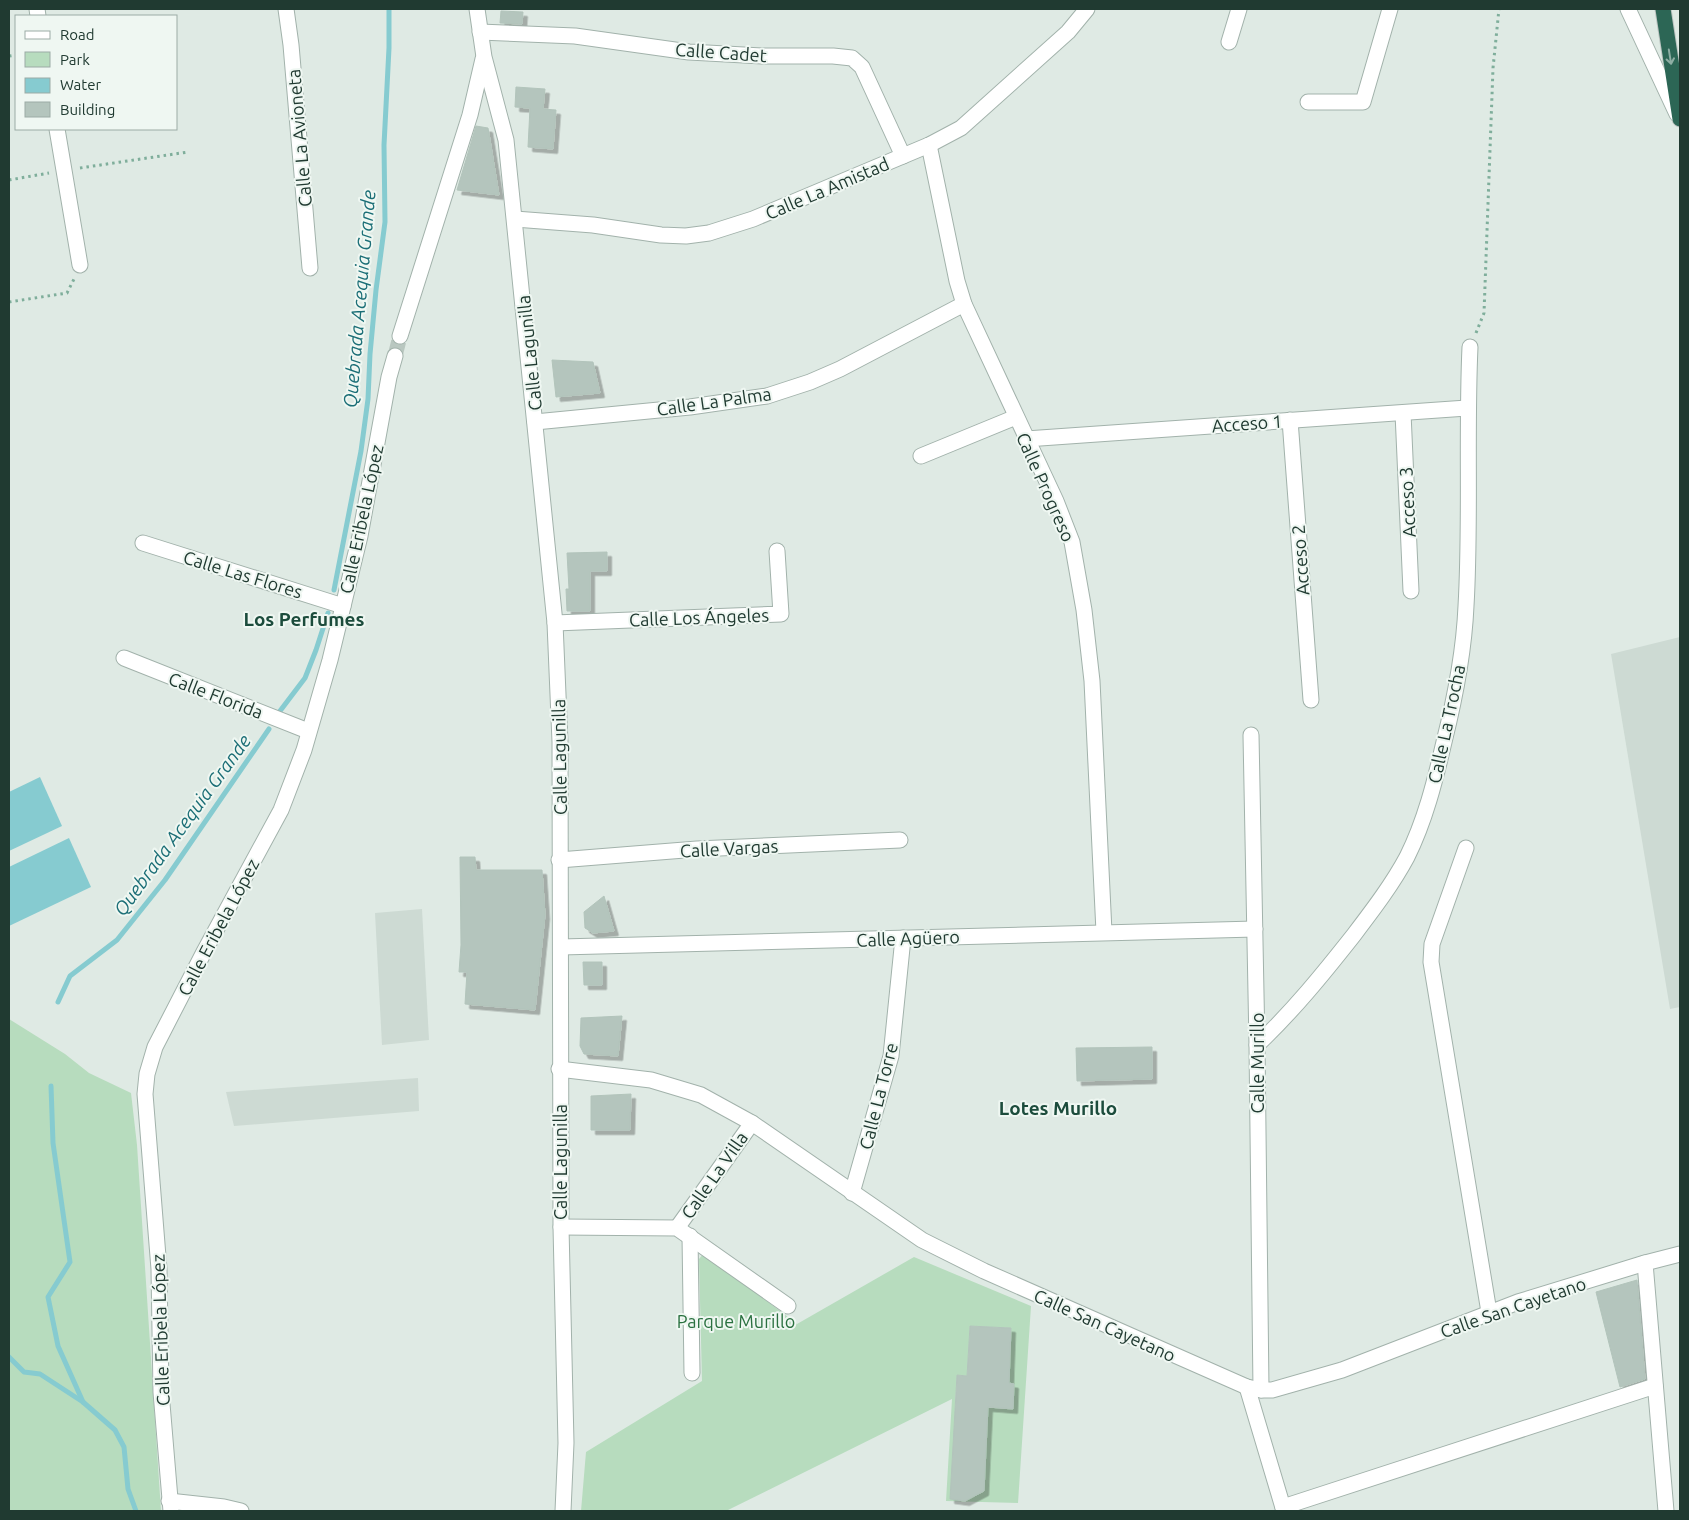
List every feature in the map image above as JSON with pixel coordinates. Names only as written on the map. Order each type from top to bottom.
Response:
[{"type":"highway","points":[[1663,9],[1680,120]]},
{"type":"street","name":"Calle La Avioneta","points":[[286,9],[291,45],[310,268]]},
{"type":"street","name":"Calle Lagunilla","points":[[477,9],[484,57],[506,140],[554,623],[560,742],[560,1227],[566,1443],[563,1511]]},
{"type":"street","name":"Calle La Amistad","points":[[515,219],[593,225],[661,235],[686,236],[709,233],[753,219],[929,146],[961,128],[1068,32],[1087,9]]},
{"type":"street","points":[[1229,42],[1239,9]]},
{"type":"street","points":[[1308,102],[1363,102],[1390,9]]},
{"type":"street","points":[[1628,9],[1680,120]]},
{"type":"street","name":"Calle Cadet","points":[[480,32],[575,36],[689,52],[852,58],[862,67],[903,156]]},
{"type":"street","points":[[400,336],[470,115],[484,57]]},
{"type":"street","points":[[57,130],[80,265]]},
{"type":"street","name":"Calle Progreso","points":[[929,146],[964,304],[1056,501],[1072,542],[1084,610],[1092,681],[1104,932]]},
{"type":"street","name":"Calle La Palma","points":[[535,422],[690,407],[767,396],[810,382],[840,369],[964,304]]},
{"type":"street","name":"Calle La Trocha","points":[[1257,1044],[1281,1022],[1330,964],[1393,880],[1407,857],[1434,787],[1457,685],[1466,608],[1470,347]]},
{"type":"street","name":"Calle Eribela López","points":[[170,1506],[161,1392],[159,1270],[145,1094],[147,1074],[155,1047],[281,810],[304,750],[330,660],[360,536],[388,377],[395,356]]},
{"type":"street","name":"Acceso 1","points":[[1026,439],[1468,408]]},
{"type":"street","name":"Acceso 3","points":[[1403,412],[1411,591]]},
{"type":"street","points":[[921,456],[1016,417]]},
{"type":"street","name":"Acceso 2","points":[[1290,420],[1310,700]]},
{"type":"street","name":"Calle Las Flores","points":[[144,543],[343,606]]},
{"type":"street","name":"Calle Los Ángeles","points":[[554,623],[781,614],[777,550]]},
{"type":"street","name":"Calle Florida","points":[[124,658],[308,731]]},
{"type":"street","name":"Calle Murillo","points":[[1250,736],[1257,1044],[1254,1389],[1284,1509]]},
{"type":"street","name":"Calle Vargas","points":[[559,860],[697,849],[900,840]]},
{"type":"street","points":[[1466,848],[1432,944],[1431,962],[1489,1312]]},
{"type":"street","name":"Calle Agüero","points":[[561,947],[1255,929]]},
{"type":"street","name":"Calle La Torre","points":[[852,1193],[891,1056],[904,938]]},
{"type":"street","name":"Calle San Cayetano","points":[[559,1069],[651,1080],[700,1095],[752,1123],[922,1240],[984,1271],[1254,1389],[1272,1390],[1342,1370],[1489,1312],[1645,1263],[1680,1254]]},
{"type":"street","name":"Calle La Villa","points":[[677,1228],[752,1123]]},
{"type":"street","name":"Calle La Villa","points":[[560,1227],[677,1228],[788,1306]]},
{"type":"street","points":[[690,1236],[692,1372]]},
{"type":"street","points":[[1645,1263],[1666,1511]]},
{"type":"street","points":[[1284,1509],[1655,1386]]},
{"type":"street","points":[[170,1506],[224,1507],[240,1511]]},
{"type":"path","points":[[1470,347],[1484,313],[1493,68],[1499,9]]},
{"type":"path","points":[[9,180],[188,152]]},
{"type":"path","points":[[9,302],[67,293],[80,265]]},
{"type":"shaded area","points":[[1680,637],[1680,1007],[1670,1009],[1611,654]]},
{"type":"shaded area","points":[[422,909],[429,1040],[382,1045],[375,913]]},
{"type":"shaded area","points":[[418,1078],[419,1111],[234,1126],[226,1092]]},
{"type":"green space","points":[[9,1019],[65,1054],[89,1073],[131,1093],[137,1145],[161,1511],[9,1511]]},
{"type":"green space","name":"Parque Murillo","points":[[704,1253],[797,1324],[914,1257],[1031,1306],[1018,1503],[946,1501],[952,1399],[726,1511],[581,1511],[586,1452],[702,1381],[699,1259]],"holes":[[[970,1326],[1011,1328],[1009,1383],[1014,1384],[1013,1409],[955,1406],[957,1375],[967,1376]]]},
{"type":"water","points":[[40,777],[62,826],[9,851],[9,792]]},
{"type":"water","points":[[69,838],[91,887],[9,926],[9,867]]},
{"type":"building","points":[[501,11],[523,12],[522,24],[500,23]]},
{"type":"building","points":[[516,87],[545,89],[543,109],[556,110],[553,149],[528,147],[530,108],[515,107]]},
{"type":"building","points":[[476,126],[488,128],[499,195],[457,190]]},
{"type":"building","points":[[552,360],[593,362],[600,393],[556,397]]},
{"type":"building","points":[[607,552],[607,571],[590,571],[590,611],[567,611],[566,589],[569,589],[567,553]]},
{"type":"building","points":[[460,857],[475,857],[476,870],[542,870],[545,915],[535,1010],[465,1004],[467,972],[459,972],[461,945]]},
{"type":"building","points":[[604,896],[614,931],[593,933],[585,928],[584,912]]},
{"type":"building","points":[[583,962],[602,962],[602,985],[584,985]]},
{"type":"building","points":[[622,1016],[618,1056],[584,1054],[580,1046],[581,1018]]},
{"type":"building","points":[[1152,1047],[1152,1079],[1077,1081],[1076,1048]]},
{"type":"building","points":[[631,1094],[630,1130],[591,1130],[591,1096]]},
{"type":"building","points":[[1637,1280],[1645,1379],[1620,1387],[1596,1292]]},
{"type":"building","points":[[970,1326],[1011,1328],[1009,1383],[1014,1384],[1013,1409],[988,1407],[984,1491],[965,1501],[950,1499],[957,1375],[967,1376]]},
{"type":"waterway","name":"Quebrada Acequia Grande","points":[[334,590],[361,451],[368,399],[376,290],[385,222],[384,145],[389,9]]},
{"type":"waterway","name":"Quebrada Acequia Grande","points":[[280,711],[305,678],[328,613]]},
{"type":"waterway","name":"Quebrada Acequia Grande","points":[[58,1002],[70,976],[117,940],[165,880],[269,729]]},
{"type":"waterway","name":"Quebrada Acequia Grande","points":[[51,1086],[53,1143],[70,1262],[48,1297],[58,1346],[83,1402]]},
{"type":"waterway","points":[[9,1357],[24,1372],[40,1374],[83,1402],[115,1430],[124,1447],[128,1489],[136,1511]]},
{"type":"tunnel","points":[[395,356],[400,336]]},
{"type":"district","name":"Los Perfumes","points":[[304,619]]},
{"type":"district","name":"Lotes Murillo","points":[[1058,1108]]}]
